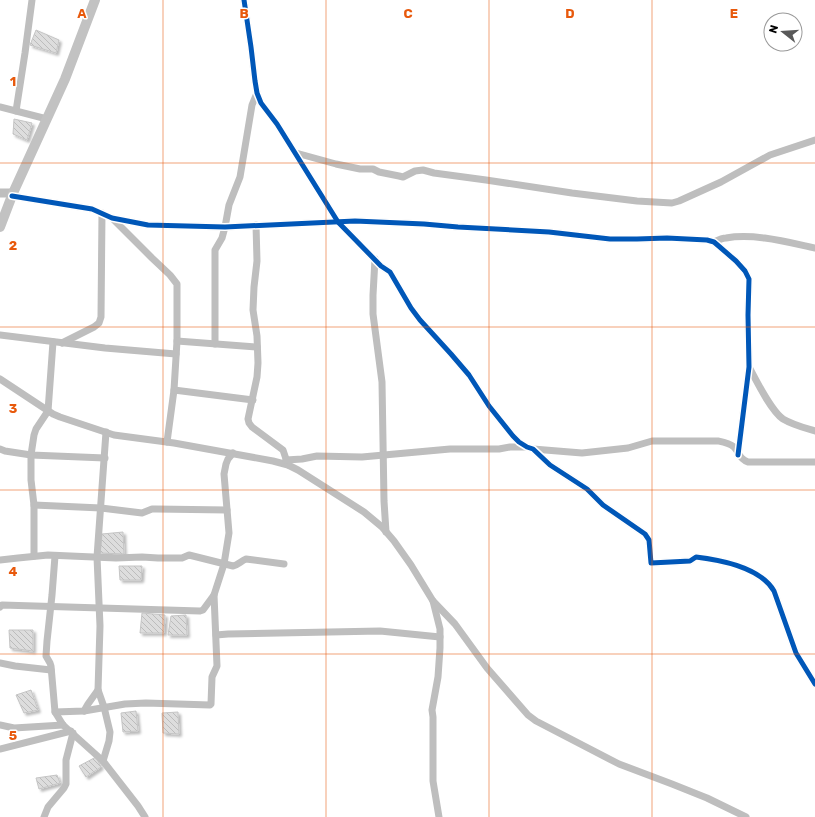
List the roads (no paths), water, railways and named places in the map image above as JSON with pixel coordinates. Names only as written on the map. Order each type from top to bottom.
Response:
[{"type":"main road","points":[[0,227],[13,194],[65,78],[95,0]]},
{"type":"street","points":[[16,111],[32,0]]},
{"type":"street","points":[[244,0],[257,93],[261,104],[277,124],[296,153],[338,222],[390,272],[411,308],[424,325],[469,375],[489,406],[513,436],[550,465],[586,489],[603,506],[645,534],[649,540],[651,563],[690,561],[696,557],[713,559],[726,562],[752,572],[769,583],[774,591],[796,653],[815,684]]},
{"type":"street","points":[[215,344],[215,250],[222,238],[229,205],[240,177],[252,105],[257,93]]},
{"type":"street","points":[[0,107],[47,118]]},
{"type":"street","points":[[296,153],[360,170],[374,169],[379,172],[403,177],[415,171],[423,170],[434,173],[572,193],[638,201],[672,202],[679,201],[721,182],[770,155],[815,140]]},
{"type":"street","points":[[0,193],[13,194],[92,209],[112,218],[148,225],[225,227],[355,221],[549,232],[610,239],[667,238],[714,242],[725,238],[754,237],[815,248]]},
{"type":"street","points":[[62,343],[94,327],[99,323],[101,317],[102,213]]},
{"type":"street","points":[[112,218],[170,275],[177,284],[177,341],[174,390],[167,442]]},
{"type":"street","points":[[256,225],[257,261],[253,310],[257,336],[257,377],[248,419],[252,427],[283,450],[287,463],[364,512],[382,527],[411,565],[433,601],[455,624],[487,668],[528,715],[536,721],[619,764],[707,798],[746,817]]},
{"type":"street","points":[[714,242],[736,261],[745,271],[749,279],[749,367],[738,455]]},
{"type":"street","points":[[375,259],[372,295],[382,382],[386,532]]},
{"type":"street","points":[[0,335],[105,348],[176,354]]},
{"type":"street","points":[[177,341],[257,347]]},
{"type":"street","points":[[34,556],[34,505],[31,480],[31,455],[36,428],[48,411],[53,342]]},
{"type":"street","points":[[749,367],[780,417],[815,431]]},
{"type":"street","points":[[0,379],[60,418],[114,435],[167,442],[287,463],[318,456],[383,456],[450,449],[510,447],[582,453],[628,448],[652,441],[718,441],[735,448],[742,460],[748,462],[815,462]]},
{"type":"street","points":[[174,390],[252,400]]},
{"type":"street","points":[[104,761],[110,732],[98,690],[100,626],[97,557],[106,432]]},
{"type":"street","points":[[0,449],[31,455],[105,458]]},
{"type":"street","points":[[0,607],[2,605],[203,610],[214,595],[224,564],[229,533],[224,474],[228,459],[233,453]]},
{"type":"street","points":[[34,505],[101,508],[142,514],[152,509],[227,510]]},
{"type":"street","points":[[0,560],[34,556],[182,558],[189,555],[233,566],[246,559],[284,564]]},
{"type":"street","points":[[55,556],[51,607],[46,641],[46,656],[50,662],[55,712],[63,725],[104,761],[145,817]]},
{"type":"street","points":[[55,712],[84,711],[125,704],[146,703],[210,705],[212,677],[217,666],[214,595]]},
{"type":"street","points":[[433,601],[440,629],[438,677],[432,710],[433,781],[439,817]]},
{"type":"street","points":[[216,634],[380,631],[440,637]]},
{"type":"street","points":[[0,663],[51,670]]},
{"type":"street","points":[[84,711],[98,690]]},
{"type":"street","points":[[0,725],[14,728],[63,725]]},
{"type":"street","points":[[0,749],[72,732]]},
{"type":"street","points":[[44,817],[48,807],[66,784],[66,760],[72,732]]}]
